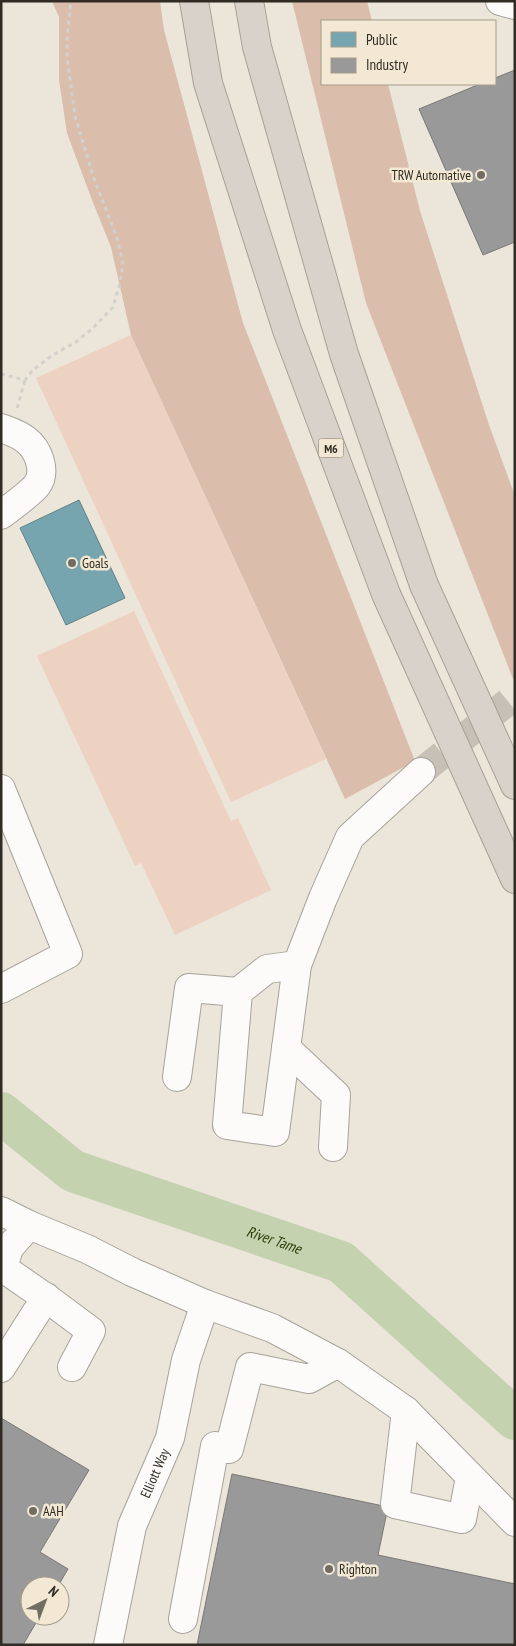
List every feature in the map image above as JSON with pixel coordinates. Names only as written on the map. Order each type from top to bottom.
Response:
[{"type":"highway","name":"M6","points":[[194,1],[208,84],[287,330],[386,594],[515,879]]},
{"type":"highway","points":[[249,1],[257,47],[344,354],[424,585],[515,784]]},
{"type":"street","points":[[500,1],[515,5]]},
{"type":"street","points":[[1,428],[25,439],[34,448],[41,465],[41,476],[37,485],[1,516]]},
{"type":"street","points":[[238,992],[227,1125],[275,1132],[297,965],[350,837],[421,772]]},
{"type":"street","points":[[1,789],[68,954],[5,982]]},
{"type":"street","points":[[177,1077],[189,988],[238,992],[267,969],[297,965]]},
{"type":"street","points":[[286,1048],[336,1095],[333,1147]]},
{"type":"street","points":[[1,1211],[205,1304],[272,1328],[338,1363],[406,1410],[515,1522]]},
{"type":"street","points":[[29,1225],[8,1248],[2,1270],[46,1297],[91,1331],[72,1368]]},
{"type":"street","points":[[1,1368],[46,1297]]},
{"type":"street","name":"Elliott Way","points":[[108,1645],[132,1526],[170,1438],[186,1360],[205,1304]]},
{"type":"street","points":[[183,1619],[215,1446],[229,1449],[250,1367],[309,1379],[338,1363]]},
{"type":"street","points":[[406,1410],[395,1504],[462,1519],[470,1477]]},
{"type":"path","points":[[1,374],[25,380],[34,369],[53,355],[76,342],[113,307],[120,283],[122,264],[117,238],[93,176],[75,116],[67,57],[71,1]]},
{"type":"shaded area","points":[[52,1],[160,1],[164,30],[243,323],[415,761],[345,799],[131,335],[111,247],[67,133],[59,80],[59,17]]},
{"type":"shaded area","points":[[292,1],[367,1],[372,20],[321,20],[321,85],[388,85],[420,211],[489,425],[515,496],[515,677],[513,679],[366,303]]},
{"type":"shaded area","points":[[131,335],[326,759],[231,802],[36,378]]},
{"type":"shaded area","points":[[134,611],[231,821],[238,818],[271,890],[175,935],[141,863],[135,866],[37,656]]},
{"type":"building: Public","name":"Goals","points":[[79,500],[125,598],[66,625],[20,528]]},
{"type":"building: Industry","name":"TRW Automative","points":[[515,70],[515,242],[483,255],[419,109],[478,85],[496,85],[496,78]]},
{"type":"building: Industry","name":"AAH","points":[[1,1418],[89,1470],[40,1552],[68,1569],[64,1576],[20,1576],[20,1626],[34,1626],[23,1645],[1,1645]]},
{"type":"building: Industry","name":"Righton","points":[[232,1474],[388,1507],[378,1555],[515,1584],[515,1645],[197,1645]]},
{"type":"waterway","name":"River Tame","points":[[1,1113],[73,1171],[341,1262],[515,1419]]},
{"type":"tunnel","points":[[421,772],[515,696]]},
{"type":"place","name":"TRW Automative","points":[[481,175]]},
{"type":"place","name":"Goals","points":[[72,563]]},
{"type":"place","name":"AAH","points":[[33,1511]]},
{"type":"place","name":"Righton","points":[[329,1569]]}]
